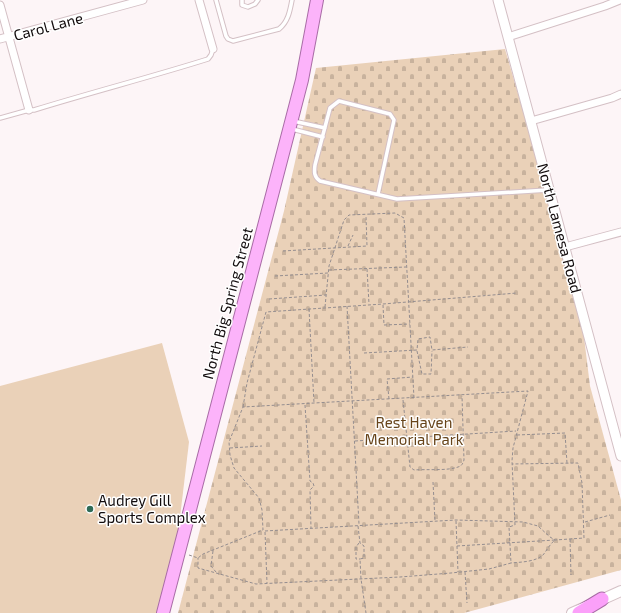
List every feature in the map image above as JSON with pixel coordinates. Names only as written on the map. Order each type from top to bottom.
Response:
[{"type":"highway","name":"North Big Spring Street","points":[[163,613],[302,80],[317,0]]},
{"type":"highway","points":[[579,613],[602,599]]},
{"type":"main road","points":[[572,613],[621,591]]},
{"type":"street","name":"Carol Lane","points":[[0,39],[143,0]]},
{"type":"street","points":[[199,0],[213,49]]},
{"type":"street","name":"North Lamesa Road","points":[[498,0],[621,456]]},
{"type":"street","points":[[508,37],[606,6],[620,0]]},
{"type":"street","points":[[0,5],[29,110]]},
{"type":"street","points":[[531,121],[612,98],[621,94]]},
{"type":"street","points":[[565,247],[621,232]]},
{"type":"lane","points":[[216,0],[226,36],[228,39],[233,41],[279,29],[283,26],[289,14],[292,0]]},
{"type":"lane","points":[[242,0],[242,5],[248,7],[255,4],[258,0]]},
{"type":"lane","points":[[0,118],[34,110],[208,59],[213,49]]},
{"type":"lane","points":[[378,194],[394,124],[393,117],[390,114],[339,101],[330,108],[322,137],[314,172],[317,179],[320,181],[396,199],[549,190]]},
{"type":"lane","points":[[290,124],[325,128]]},
{"type":"lane","points":[[290,124],[322,137]]},
{"type":"path","points":[[325,307],[328,273],[344,220],[349,215],[395,213],[404,218],[414,398]]},
{"type":"path","points":[[283,251],[367,246],[366,214]]},
{"type":"path","points":[[348,247],[353,235]]},
{"type":"path","points":[[329,270],[406,267]]},
{"type":"path","points":[[367,269],[369,305]]},
{"type":"path","points":[[276,276],[328,273]]},
{"type":"path","points":[[267,584],[264,530],[259,498],[234,468],[229,442],[243,407],[242,403],[266,312],[517,293]]},
{"type":"path","points":[[269,298],[326,295]]},
{"type":"path","points":[[383,304],[384,325],[410,324]]},
{"type":"path","points":[[347,306],[360,543],[364,546],[364,558],[360,559]]},
{"type":"path","points":[[308,308],[314,404]]},
{"type":"path","points":[[430,337],[432,350],[431,374],[422,374],[417,350],[418,339],[430,337]]},
{"type":"path","points":[[432,350],[468,347]]},
{"type":"path","points":[[364,354],[417,350]]},
{"type":"path","points":[[389,400],[387,379],[413,377]]},
{"type":"path","points":[[243,407],[528,391],[513,448],[512,464],[515,525],[510,527],[511,563]]},
{"type":"path","points":[[403,399],[410,467],[414,470],[447,468],[458,467],[463,464],[464,460],[462,395]]},
{"type":"path","points":[[305,404],[310,481],[314,486],[310,490],[311,528]]},
{"type":"path","points":[[355,441],[517,431]]},
{"type":"path","points":[[516,435],[565,433],[567,463]]},
{"type":"path","points":[[230,448],[262,446]]},
{"type":"path","points":[[457,546],[584,538],[582,483],[578,463],[512,464]]},
{"type":"path","points":[[433,482],[435,521]]},
{"type":"path","points":[[584,522],[610,515]]},
{"type":"path","points":[[198,558],[203,554],[264,530],[435,521],[456,520],[524,522],[538,526],[555,540]]},
{"type":"path","points":[[456,520],[458,572]]},
{"type":"path","points":[[570,539],[571,575]]},
{"type":"path","points":[[198,558],[198,568],[256,584],[267,584],[465,572],[489,569],[511,563],[536,560],[543,555],[550,543],[555,540]]},
{"type":"path","points":[[360,543],[356,547],[356,559],[360,559]]},
{"type":"path","points":[[213,550],[211,566],[216,573]]},
{"type":"path","points":[[178,552],[198,558]]},
{"type":"path","points":[[360,559],[361,579],[366,613]]},
{"type":"path","points":[[465,572],[467,603]]},
{"type":"green space","name":"Rest Haven Memorial Park","points":[[505,49],[560,239],[583,329],[590,386],[621,500],[621,570],[464,613],[178,613],[284,211],[316,68]]},
{"type":"green space","name":"Audrey Gill Sports Complex","points":[[162,343],[189,442],[173,576],[163,613],[0,613],[0,386]]},
{"type":"place","name":"Audrey Gill Sports Complex","points":[[90,509]]}]
